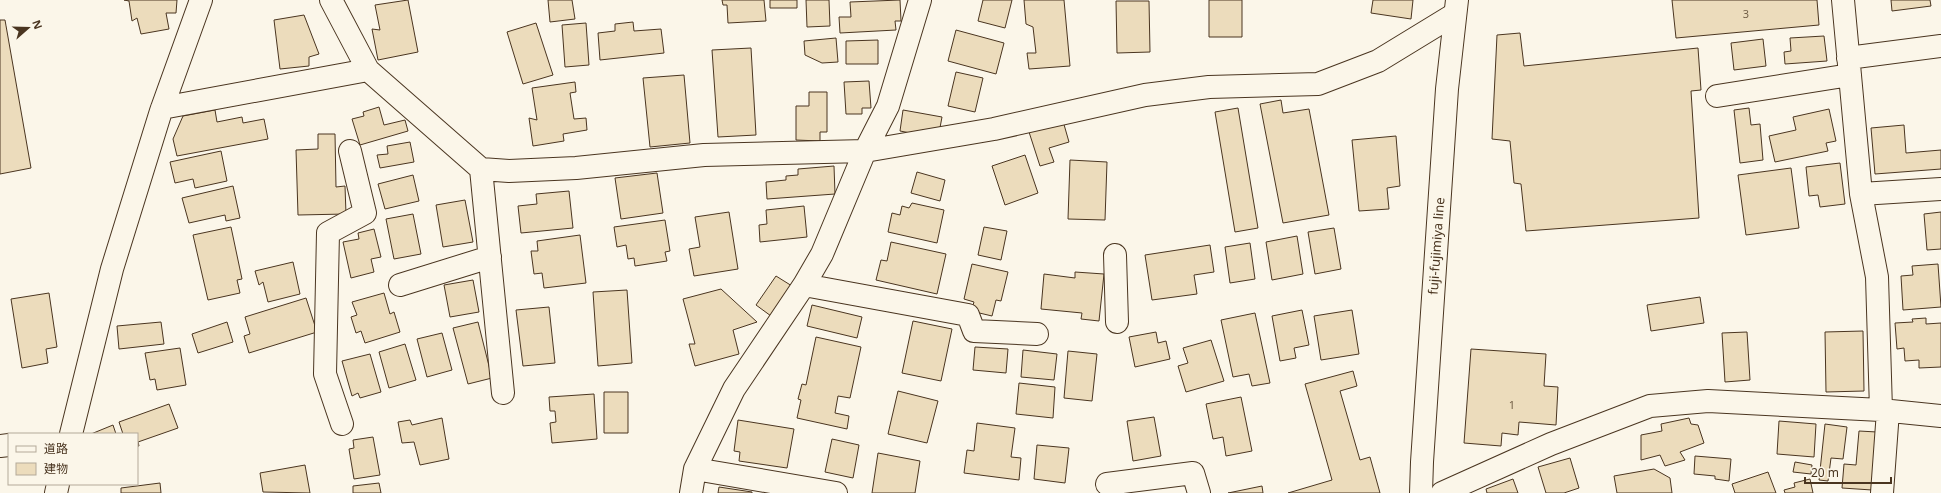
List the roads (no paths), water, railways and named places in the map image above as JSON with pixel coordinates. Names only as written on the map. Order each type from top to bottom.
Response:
[{"type":"street","points":[[71,433],[112,269],[162,108],[201,0]]},
{"type":"street","points":[[331,0],[368,70],[481,169],[509,171],[568,168],[704,155],[866,151],[994,129],[1145,96],[1209,87],[1318,84],[1378,61],[1456,7]]},
{"type":"street","points":[[691,493],[694,469],[734,389],[804,285],[822,254],[866,151],[888,106],[920,0]]},
{"type":"street","points":[[1843,0],[1862,194],[1876,277],[1885,411],[1882,493]]},
{"type":"street","name":"fuji-fujimiya line","points":[[1421,493],[1447,90],[1456,7]]},
{"type":"street","points":[[1717,96],[1941,46]]},
{"type":"street","points":[[162,108],[368,70]]},
{"type":"street","points":[[342,424],[325,374],[328,233],[365,213],[350,151]]},
{"type":"street","points":[[481,169],[503,393]]},
{"type":"street","points":[[1862,194],[1941,189]]},
{"type":"street","points":[[1115,255],[1117,322]]},
{"type":"street","points":[[400,285],[490,257]]},
{"type":"street","points":[[804,285],[968,315],[974,331],[1036,334]]},
{"type":"street","points":[[1442,493],[1551,444],[1650,406],[1708,401],[1885,411],[1941,416]]},
{"type":"street","points":[[694,469],[836,493]]},
{"type":"street","points":[[1107,484],[1193,473],[1199,493]]}]
